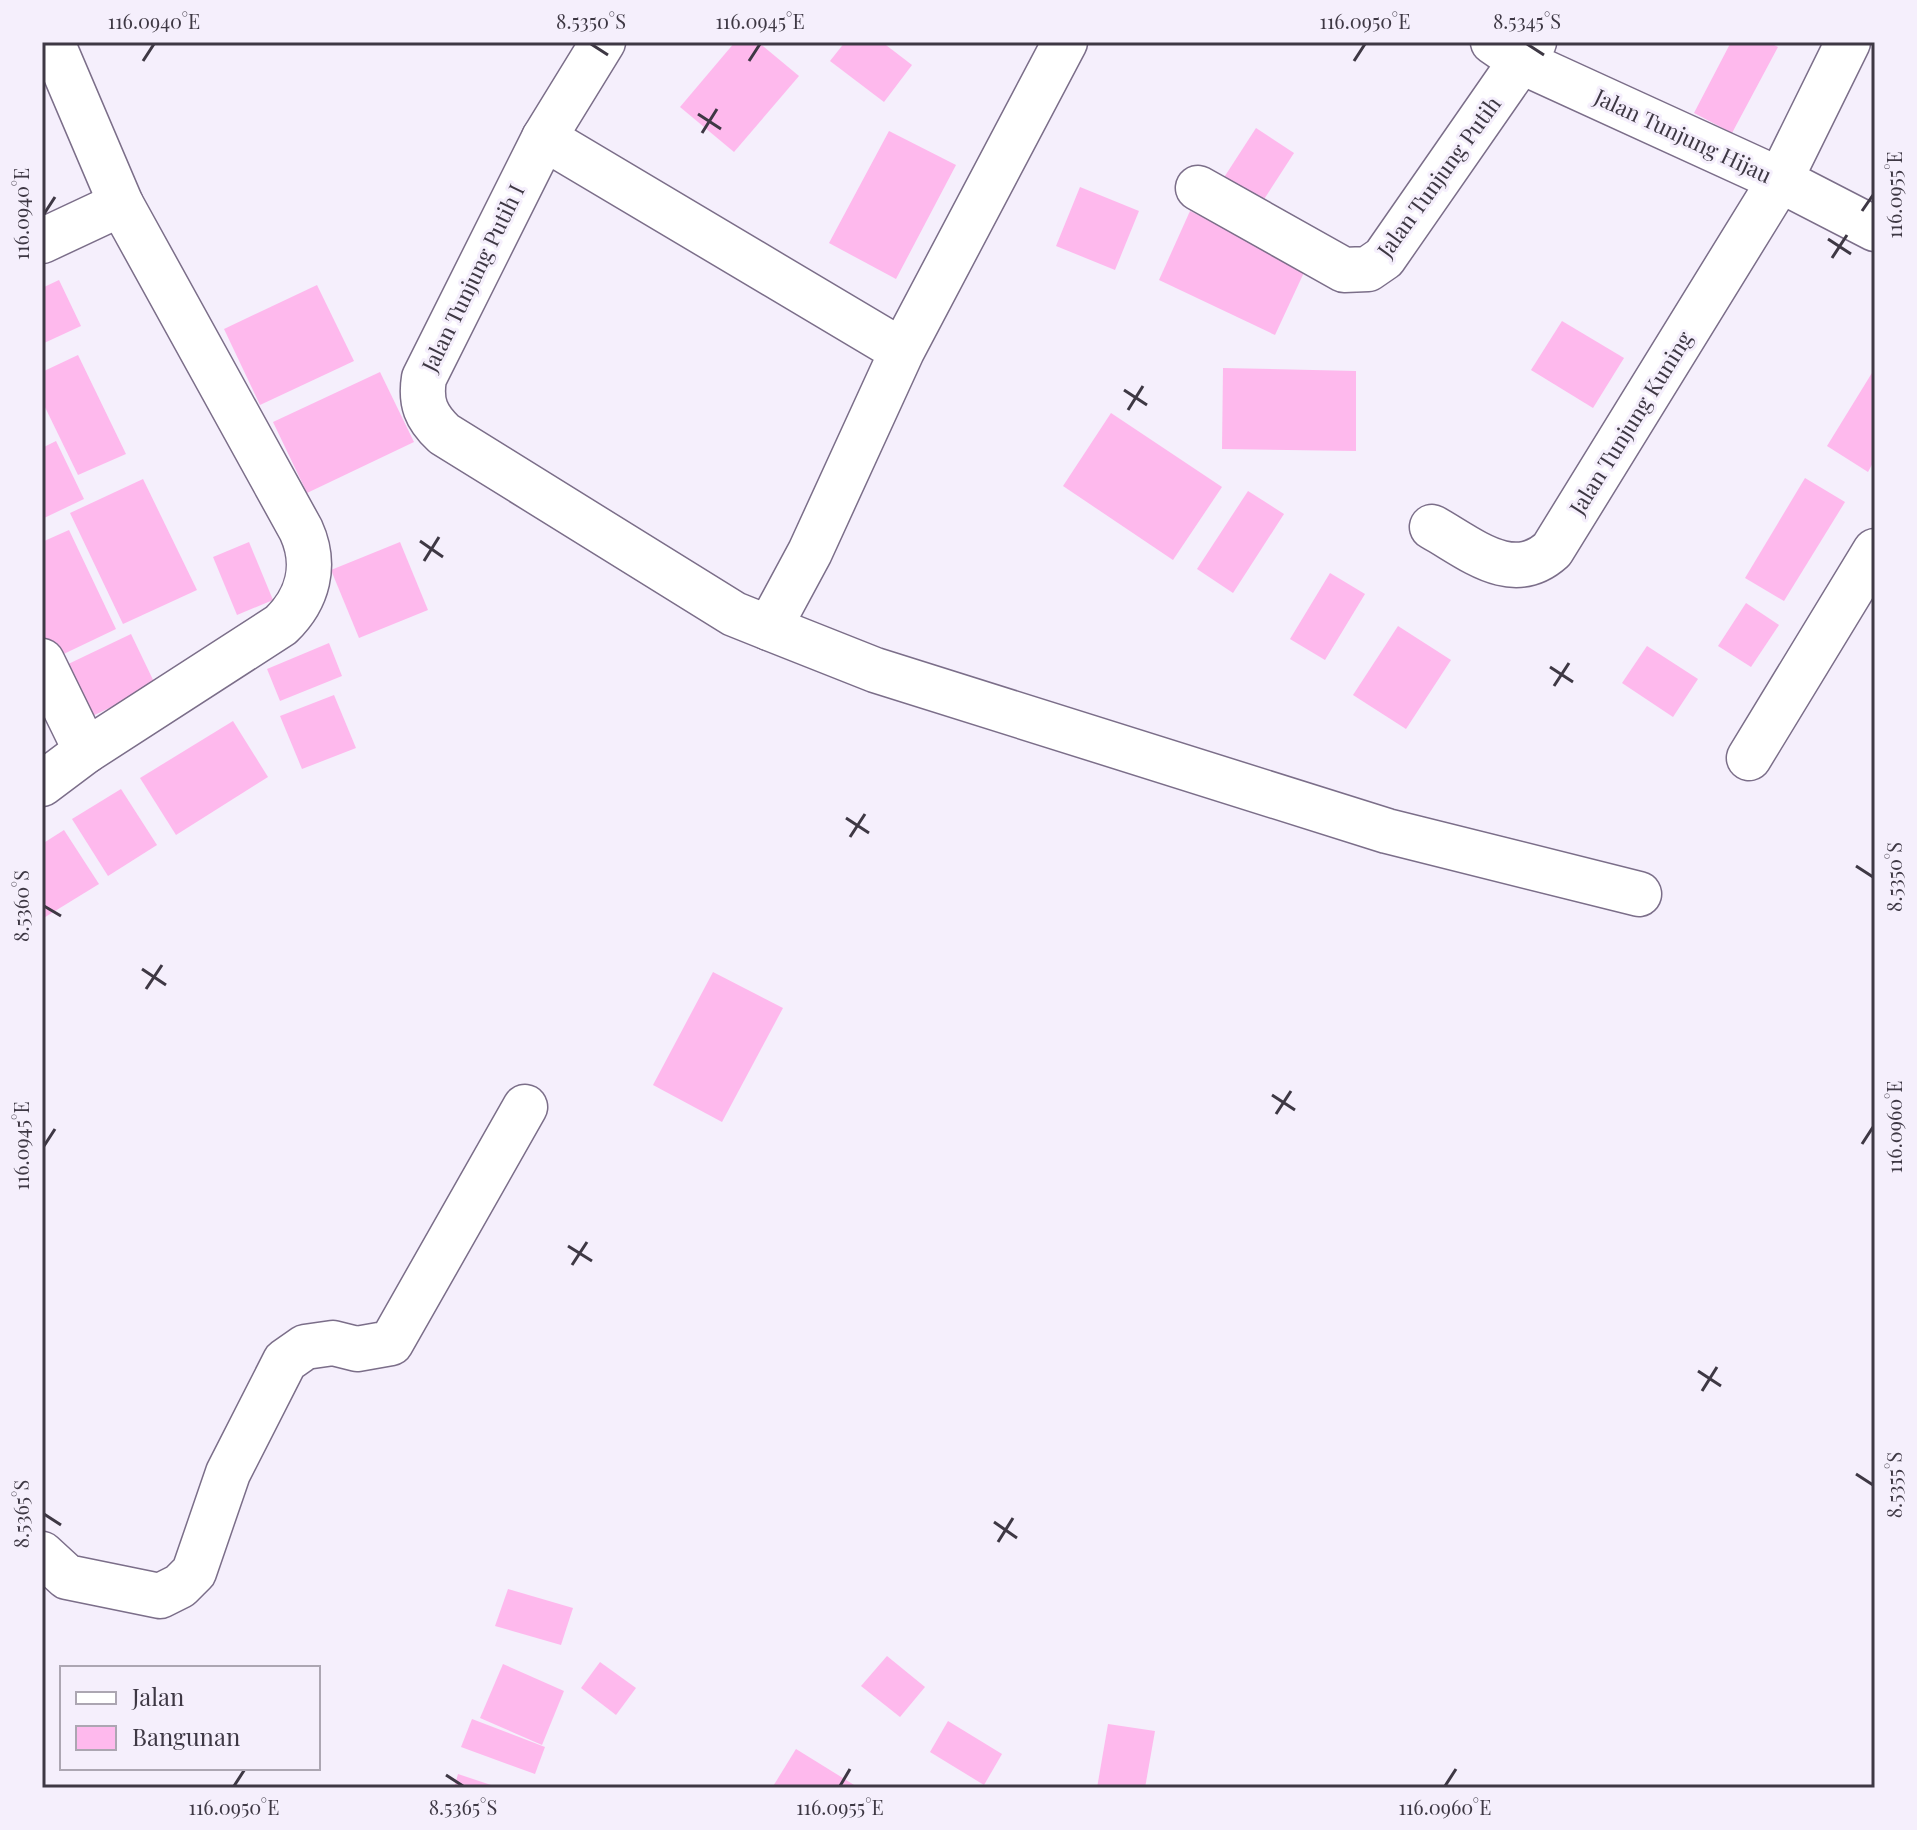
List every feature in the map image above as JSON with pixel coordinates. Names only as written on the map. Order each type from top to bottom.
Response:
[{"type":"street","points":[[42,784],[86,751],[281,625],[298,606],[309,568],[307,542],[121,204],[52,42]]},
{"type":"street","name":"Jalan Tunjung Putih I","points":[[603,42],[544,138],[424,378],[421,394],[426,414],[444,434],[734,614],[875,670],[1387,831],[1639,894]]},
{"type":"street","points":[[769,628],[810,552],[902,351],[1065,42]]},
{"type":"street","name":"Jalan Tunjung Kuning","points":[[1432,527],[1508,567],[1532,564],[1552,550],[1780,180],[1848,42]]},
{"type":"street","name":"Jalan Tunjung Hijau","points":[[1516,49],[1875,229]]},
{"type":"street","name":"Jalan Tunjung Putih","points":[[1198,188],[1338,268],[1368,269],[1384,258],[1516,49]]},
{"type":"street","points":[[544,138],[902,351]]},
{"type":"street","points":[[42,241],[121,204]]},
{"type":"street","points":[[1749,758],[1875,551]]},
{"type":"street","points":[[42,661],[86,751]]},
{"type":"street","points":[[42,1554],[67,1577],[160,1596],[180,1586],[194,1572],[228,1473],[285,1361],[305,1347],[333,1343],[357,1349],[391,1343],[525,1107]]},
{"type":"building","points":[[735,42],[758,42],[799,76],[734,152],[680,107]]},
{"type":"building","points":[[845,42],[882,42],[912,65],[884,102],[830,61]]},
{"type":"building","points":[[1731,42],[1768,42],[1778,47],[1732,133],[1694,113]]},
{"type":"building","points":[[1256,128],[1294,153],[1261,204],[1223,179]]},
{"type":"building","points":[[889,131],[956,165],[896,279],[829,243]]},
{"type":"building","points":[[1080,187],[1139,211],[1115,270],[1056,246]]},
{"type":"building","points":[[1190,211],[1307,266],[1275,335],[1159,280]]},
{"type":"building","points":[[59,280],[81,326],[42,344],[42,288]]},
{"type":"building","points":[[317,285],[354,361],[260,405],[224,329]]},
{"type":"building","points":[[1562,321],[1624,358],[1593,408],[1531,370]]},
{"type":"building","points":[[78,355],[126,454],[78,475],[42,401],[42,372]]},
{"type":"building","points":[[1223,368],[1356,371],[1356,451],[1222,449]]},
{"type":"building","points":[[1875,368],[1875,459],[1868,472],[1827,446]]},
{"type":"building","points":[[380,372],[414,442],[307,493],[273,422]]},
{"type":"building","points":[[1111,413],[1222,487],[1173,560],[1063,486]]},
{"type":"building","points":[[56,441],[84,499],[42,519],[42,448]]},
{"type":"building","points":[[1805,478],[1845,502],[1784,601],[1745,578]]},
{"type":"building","points":[[143,479],[197,590],[123,624],[70,513]]},
{"type":"building","points":[[1248,491],[1284,514],[1233,593],[1197,569]]},
{"type":"building","points":[[69,530],[116,629],[49,661],[42,646],[42,542]]},
{"type":"building","points":[[249,542],[273,600],[237,615],[213,557]]},
{"type":"building","points":[[400,542],[428,610],[359,638],[331,570]]},
{"type":"building","points":[[1330,573],[1365,594],[1325,660],[1290,639]]},
{"type":"building","points":[[1746,603],[1779,625],[1751,667],[1718,646]]},
{"type":"building","points":[[1398,626],[1451,660],[1406,729],[1353,695]]},
{"type":"building","points":[[131,634],[156,686],[86,719],[62,667]]},
{"type":"building","points":[[329,643],[342,676],[280,701],[267,669]]},
{"type":"building","points":[[1647,646],[1698,679],[1673,717],[1622,683]]},
{"type":"building","points":[[334,695],[356,748],[302,769],[280,716]]},
{"type":"building","points":[[233,721],[268,777],[176,835],[140,778]]},
{"type":"building","points":[[121,789],[157,845],[108,876],[72,819]]},
{"type":"building","points":[[64,830],[99,884],[42,919],[42,844]]},
{"type":"building","points":[[713,972],[783,1008],[722,1122],[653,1085]]},
{"type":"building","points":[[508,1589],[573,1608],[561,1645],[495,1626]]},
{"type":"building","points":[[887,1656],[925,1687],[900,1717],[861,1686]]},
{"type":"building","points":[[600,1662],[636,1688],[616,1715],[581,1688]]},
{"type":"building","points":[[503,1664],[564,1691],[542,1745],[480,1718]]},
{"type":"building","points":[[472,1719],[545,1747],[535,1774],[461,1747]]},
{"type":"building","points":[[948,1721],[1002,1754],[984,1785],[930,1752]]},
{"type":"building","points":[[1108,1724],[1155,1731],[1145,1788],[1097,1788]]},
{"type":"building","points":[[796,1749],[859,1788],[772,1788]]},
{"type":"building","points":[[458,1774],[497,1787],[497,1788],[454,1788]]}]
